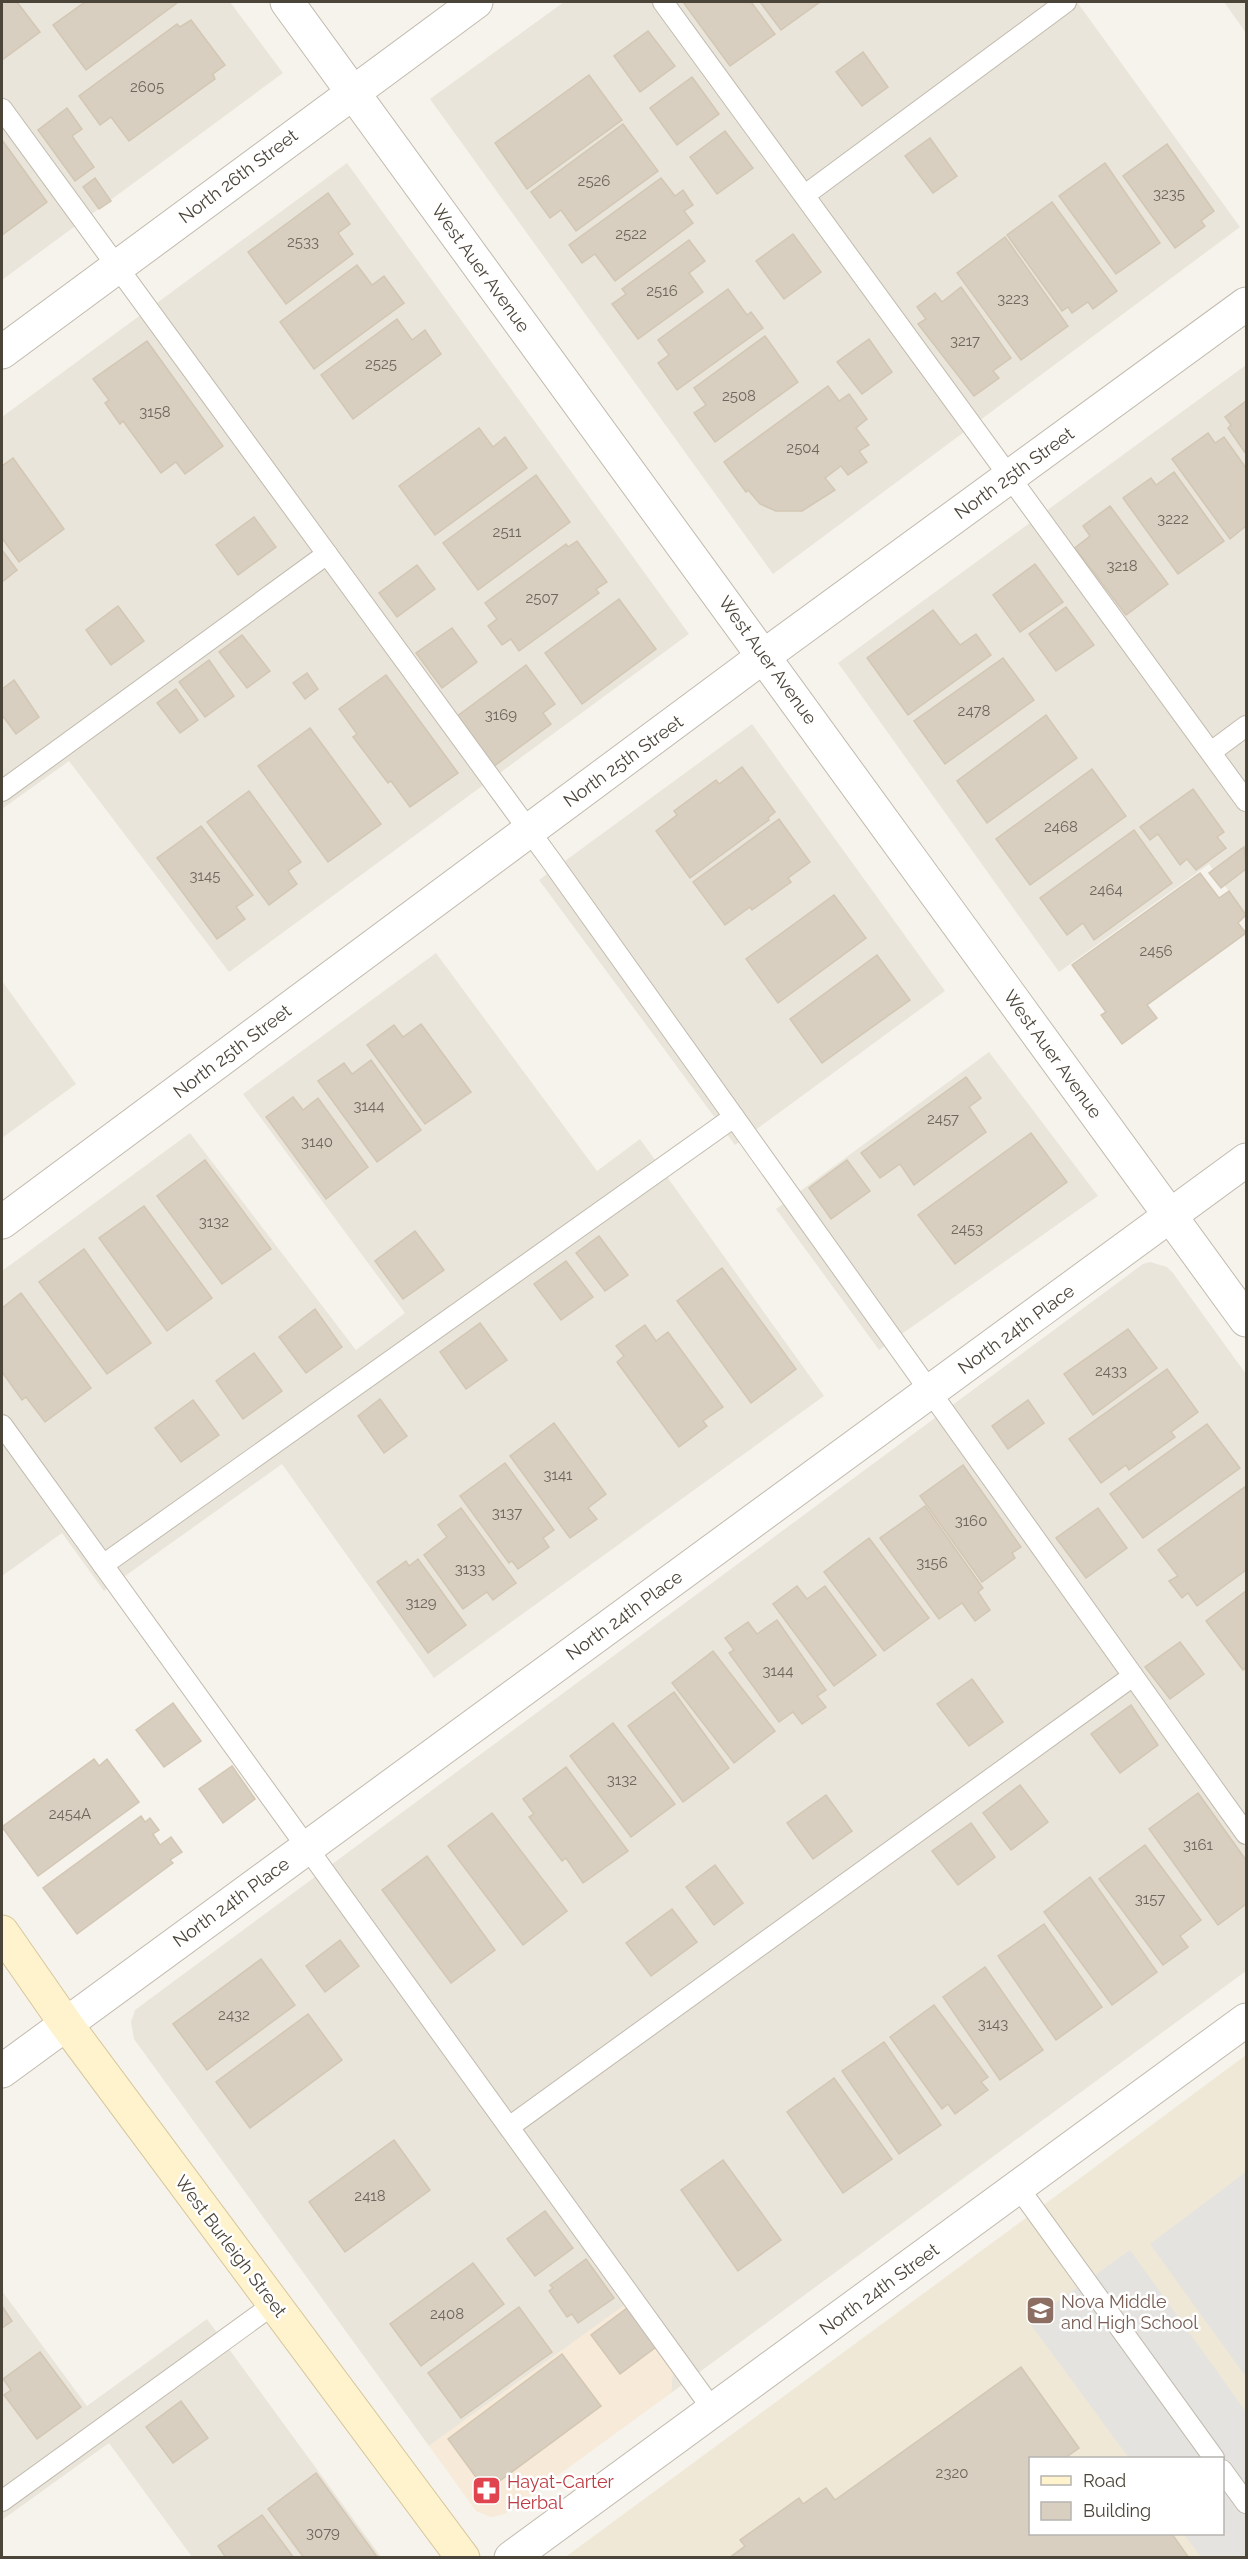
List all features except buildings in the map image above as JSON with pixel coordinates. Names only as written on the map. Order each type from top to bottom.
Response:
[{"type":"main road","name":"West Burleigh Street","points":[[2,1932],[66,2024],[463,2558]]},
{"type":"street","name":"West Auer Avenue","points":[[287,2],[1246,1320]]},
{"type":"street","name":"North 26th Street","points":[[2,352],[352,91],[476,2]]},
{"type":"street","name":"North 25th Street","points":[[2,1222],[529,830],[1246,304]]},
{"type":"street","name":"North 24th Place","points":[[2,2071],[1246,1160]]},
{"type":"street","name":"North 24th Street","points":[[511,2558],[1246,2020]]},
{"type":"lane","points":[[663,2],[1246,801]]},
{"type":"lane","points":[[805,195],[1066,2]]},
{"type":"lane","points":[[2,109],[529,830],[1246,1834]]},
{"type":"lane","points":[[2,791],[327,554]]},
{"type":"lane","points":[[1211,752],[1246,726]]},
{"type":"lane","points":[[103,1565],[734,1117]]},
{"type":"lane","points":[[2,1425],[713,2410]]},
{"type":"lane","points":[[509,2127],[1133,1677]]},
{"type":"lane","points":[[1018,2187],[1213,2457]]},
{"type":"lane","points":[[2,2501],[274,2304]]},
{"type":"lane","points":[[1224,2473],[1246,2503]]},
{"type":"shaded area","points":[[2,2],[230,2],[283,73],[2,280]]},
{"type":"shaded area","points":[[564,2],[1077,2],[1240,227],[773,574],[430,99]]},
{"type":"shaded area","points":[[1224,2],[1246,2],[1246,33]]},
{"type":"shaded area","points":[[347,163],[689,634],[229,972],[69,761],[2,809],[2,417]]},
{"type":"shaded area","points":[[1246,365],[1246,915],[1209,864],[1059,972],[838,663]]},
{"type":"shaded area","points":[[752,724],[945,991],[735,1145],[539,880]]},
{"type":"shaded area","points":[[436,953],[597,1171],[640,1139],[824,1396],[434,1678],[282,1464],[104,1591],[62,1533],[2,1576],[2,1271],[190,1133],[356,1350],[405,1313],[243,1094]]},
{"type":"shaded area","points":[[2,981],[76,1084],[2,1138]]},
{"type":"shaded area","points":[[989,1052],[1098,1196],[879,1350],[776,1209]]},
{"type":"shaded area","points":[[1150,1262],[1167,1267],[1173,1273],[1246,1374],[1246,1971],[671,2393],[673,2369],[625,2305],[429,2446],[134,2039],[131,2022],[135,2010],[1143,1264]]},
{"type":"shaded area","name":"Nova Middle and High School","points":[[1246,2055],[1246,2557],[564,2558],[1083,2176]]},
{"type":"shaded area","points":[[1246,2172],[1246,2377],[1150,2244]]},
{"type":"shaded area","points":[[1130,2250],[1246,2412],[1246,2557],[1201,2557],[1185,2535],[1224,2535],[1224,2457],[1128,2457],[1029,2322]]},
{"type":"shaded area","points":[[2,2291],[87,2406],[207,2319],[381,2557],[192,2557],[109,2443],[2,2520]]},
{"type":"shaded area","points":[[625,2305],[673,2369],[671,2393],[505,2514],[491,2517],[476,2511],[429,2446]]},
{"type":"place","name":"Nova Middle and High School","points":[[1040,2311]]},
{"type":"place","name":"Hayat-Carter Herbal","points":[[486,2491]]}]
